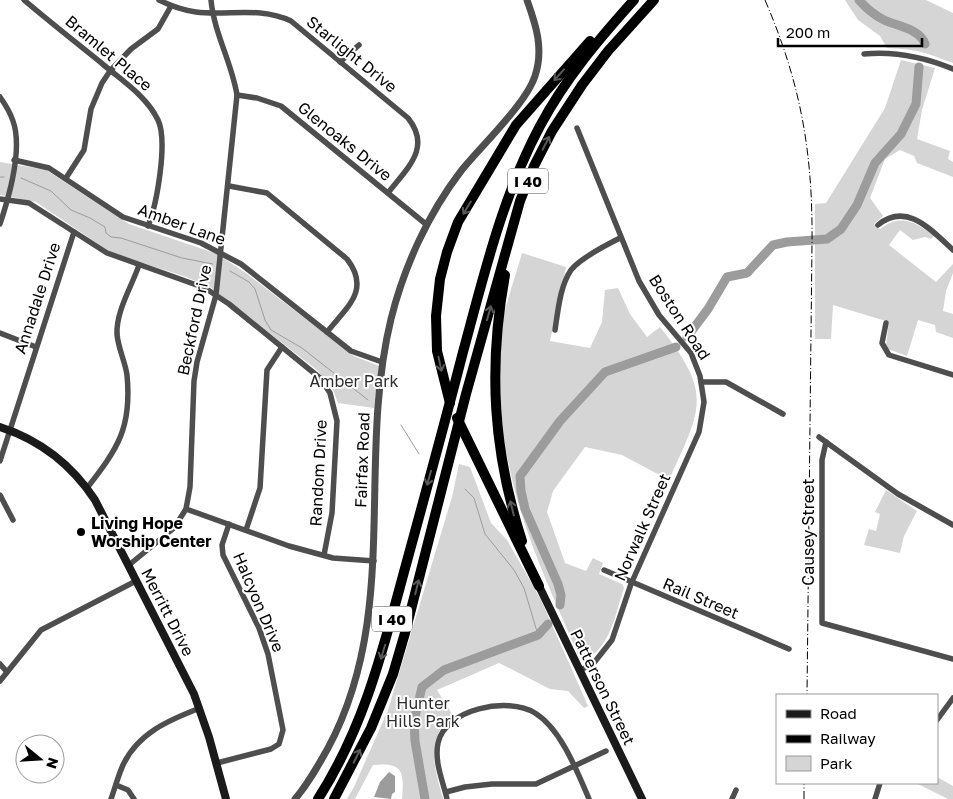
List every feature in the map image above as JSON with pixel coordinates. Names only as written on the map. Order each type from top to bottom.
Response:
[{"type":"highway","points":[[539,586],[446,395],[437,351],[437,301],[447,252],[458,222],[516,125],[627,0]]},
{"type":"highway","name":"I 40","points":[[318,799],[340,761],[370,694],[386,642],[500,221],[527,152],[551,107],[581,62],[634,0]]},
{"type":"highway","name":"I 40","points":[[334,799],[371,728],[393,674],[451,449],[520,202],[548,140],[582,85],[608,50],[654,0]]},
{"type":"highway","points":[[520,202],[504,276],[494,355],[494,395],[502,466],[514,515],[539,586]]},
{"type":"main road","name":"Merritt Drive","points":[[0,427],[57,456],[87,488],[129,565],[200,708],[226,799]]},
{"type":"main road","name":"Patterson Street","points":[[539,586],[642,799]]},
{"type":"street","name":"Bramlet Place","points":[[24,0],[142,97],[159,122],[162,136],[161,152],[154,202],[148,226]]},
{"type":"street","name":"Starlight Drive","points":[[159,0],[171,6],[196,12],[255,12],[279,16],[290,21],[408,118],[416,128],[419,139],[416,156],[388,193]]},
{"type":"street","name":"Beckford Drive","points":[[129,565],[174,528],[186,509],[190,487],[194,381],[197,362],[216,295],[222,253],[237,95],[234,76],[212,12],[211,0]]},
{"type":"street","name":"Fairfax Road","points":[[295,799],[324,755],[353,692],[368,626],[374,561],[377,421],[382,362],[397,298],[427,225],[461,171],[531,86],[538,63],[539,38],[527,0]]},
{"type":"street","points":[[66,178],[84,150],[91,109],[102,83],[110,71],[131,49],[158,29],[171,6]]},
{"type":"street","points":[[340,62],[359,46]]},
{"type":"street","points":[[864,54],[896,54],[921,58],[953,69]]},
{"type":"street","name":"Glenoaks Drive","points":[[237,95],[257,98],[281,106],[427,225]]},
{"type":"street","points":[[0,97],[14,122],[16,136],[8,199],[0,224]]},
{"type":"street","name":"Boston Road","points":[[578,128],[620,238],[647,299],[690,354],[702,382],[721,380],[732,384],[784,414]]},
{"type":"street","name":"Amber Lane","points":[[14,160],[49,168],[123,217],[195,240],[222,253],[242,264],[351,351],[382,362]]},
{"type":"street","points":[[229,186],[267,193],[347,259],[356,271],[358,286],[355,297],[327,332]]},
{"type":"street","name":"Random Drive","points":[[0,199],[29,203],[107,253],[185,280],[216,295],[320,378],[330,393],[337,421],[332,513],[324,555]]},
{"type":"street","points":[[878,225],[894,216],[914,218],[922,222],[953,250]]},
{"type":"street","name":"Annadale Drive","points":[[0,461],[74,232]]},
{"type":"street","points":[[555,330],[565,282],[572,269],[609,243],[620,238]]},
{"type":"street","points":[[87,488],[118,446],[123,431],[126,415],[127,374],[117,334],[118,320],[139,265]]},
{"type":"street","points":[[886,323],[882,343],[888,355],[953,375]]},
{"type":"street","points":[[0,333],[36,347]]},
{"type":"street","points":[[246,530],[260,488],[267,370],[282,347]]},
{"type":"street","name":"Norwalk Street","points":[[580,670],[593,664],[612,640],[631,584],[699,432],[704,402],[702,382]]},
{"type":"street","points":[[819,437],[898,494],[953,525]]},
{"type":"street","name":"Causey Street","points":[[826,442],[822,460],[822,623],[953,659]]},
{"type":"street","points":[[0,495],[12,520]]},
{"type":"street","points":[[186,509],[289,546],[324,555],[374,561]]},
{"type":"street","name":"Halcyon Drive","points":[[216,763],[271,749],[279,744],[283,730],[268,654],[259,628],[223,555],[222,545],[229,524]]},
{"type":"street","name":"Rail Street","points":[[604,570],[631,584],[789,649]]},
{"type":"street","points":[[0,681],[41,630],[136,581]]},
{"type":"street","points":[[0,664],[7,672]]},
{"type":"street","points":[[938,719],[953,698]]},
{"type":"street","points":[[589,799],[573,765],[554,730],[534,712],[501,705],[466,712],[455,718],[439,738],[437,764],[446,796],[465,787],[492,784],[536,784],[573,765],[606,751]]},
{"type":"street","points":[[111,799],[123,765],[141,740],[169,720],[200,708]]},
{"type":"street","points":[[875,799],[880,784]]},
{"type":"street","points":[[116,785],[128,790],[134,799]]},
{"type":"street","points":[[732,799],[736,790]]},
{"type":"green space","points":[[845,0],[926,0],[953,13],[953,63],[921,52],[887,48],[880,36],[858,20]]},
{"type":"green space","points":[[901,60],[935,68],[922,110],[917,139],[950,151],[948,159],[953,162],[953,177],[917,163],[914,156],[900,150],[885,159],[870,198],[883,216],[874,224],[880,229],[894,221],[901,220],[914,223],[934,236],[931,239],[925,237],[913,240],[900,230],[889,245],[936,282],[953,264],[953,273],[946,291],[943,311],[953,314],[953,338],[936,332],[935,325],[918,320],[907,356],[888,349],[886,345],[889,322],[833,305],[831,339],[815,339],[815,204],[826,203],[885,108]]},
{"type":"green space","name":"Amber Park","points":[[0,162],[46,170],[129,224],[217,254],[246,273],[354,356],[379,366],[374,408],[338,403],[333,390],[317,370],[210,287],[186,277],[110,252],[36,202],[0,195]]},
{"type":"green space","points":[[522,253],[566,267],[550,341],[590,348],[602,322],[605,290],[618,288],[630,314],[647,337],[660,327],[677,350],[695,386],[697,401],[695,417],[669,480],[622,455],[585,447],[553,491],[547,512],[565,563],[586,571],[593,558],[603,563],[599,574],[622,584],[624,588],[608,635],[597,651],[590,657],[578,654],[548,586],[523,519],[513,485],[506,450],[501,413],[501,332],[507,302]]},
{"type":"green space","name":"Hunter Hills Park","points":[[459,464],[470,467],[491,523],[507,540],[541,600],[588,706],[584,708],[568,691],[550,689],[499,663],[437,690],[452,714],[443,724],[435,744],[435,765],[443,799],[402,799],[403,782],[400,771],[396,767],[383,764],[373,765],[355,799],[347,799],[388,710],[452,497]]},
{"type":"green space","points":[[886,490],[917,511],[904,536],[900,553],[864,545],[869,529],[876,531],[880,514],[875,512]]},
{"type":"green space","points":[[938,778],[953,786],[953,799],[948,799],[918,784],[938,784]]},
{"type":"shaded area","points":[[389,772],[395,776],[395,792],[392,794],[391,799],[374,797],[380,782]]},
{"type":"waterway","points":[[859,0],[880,18],[913,31],[925,44]]},
{"type":"waterway","points":[[687,337],[708,309],[727,277],[747,273],[773,245],[827,239],[841,229],[857,205],[875,163],[901,134],[916,104],[919,67]]},
{"type":"waterway","points":[[21,178],[51,191],[71,210],[105,227],[106,233],[111,237],[121,238],[182,258],[213,264]]},
{"type":"waterway","points":[[230,271],[249,282],[255,289],[265,320],[271,330],[302,348],[368,400]]},
{"type":"waterway","points":[[560,605],[561,595],[558,584],[525,509],[520,476],[560,421],[605,372],[676,347]]},
{"type":"waterway","points":[[401,425],[419,454]]},
{"type":"waterway","points":[[465,489],[474,498],[485,534],[514,570],[524,588],[538,635]]},
{"type":"waterway","points":[[425,799],[415,741],[414,721],[422,687],[444,670],[538,635],[548,624]]},
{"type":"railway","points":[[765,0],[788,61],[796,90],[807,149],[812,211],[807,694]]},
{"type":"railway","points":[[804,784],[804,799]]},
{"type":"place","name":"Living Hope Worship Center","points":[[81,532]]}]
